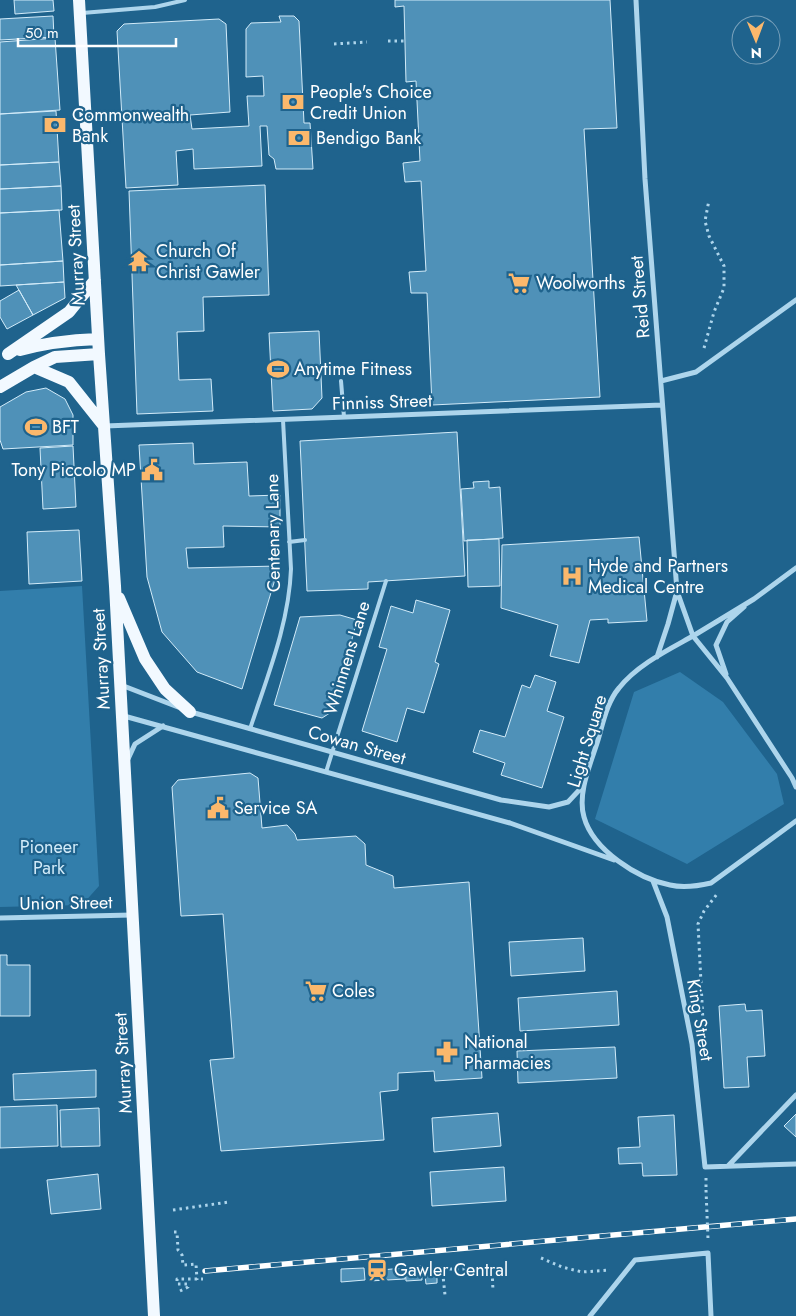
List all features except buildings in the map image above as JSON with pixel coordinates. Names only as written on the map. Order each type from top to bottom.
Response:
[{"type":"main road","name":"Murray Street","points":[[79,0],[98,339],[115,586],[154,1316]]},
{"type":"main road","points":[[4,356],[69,312],[95,280]]},
{"type":"main road","points":[[4,356],[38,345],[98,339]]},
{"type":"main road","points":[[0,387],[34,367],[55,358],[99,354]]},
{"type":"main road","points":[[34,367],[69,382],[104,426]]},
{"type":"main road","points":[[115,586],[145,659],[165,689],[190,712]]},
{"type":"street","name":"Reid Street","points":[[636,0],[645,179],[677,591],[693,636]]},
{"type":"street","points":[[661,381],[696,372],[796,300]]},
{"type":"street","name":"Finniss Street","points":[[104,426],[662,405]]},
{"type":"street","points":[[727,678],[716,645],[727,622],[796,568]]},
{"type":"street","name":"Reid Street","points":[[657,658],[677,591]]},
{"type":"street","name":"Light Square","points":[[754,599],[634,673],[618,688],[610,702],[583,786],[584,816],[595,838],[617,861],[653,881],[671,886],[697,886],[711,883],[796,821]]},
{"type":"street","points":[[693,636],[727,678],[796,786]]},
{"type":"street","name":"Cowan Street","points":[[120,685],[190,712],[501,800],[550,807],[568,802],[583,786]]},
{"type":"street","name":"Cowan Street","points":[[122,716],[510,823],[617,861]]},
{"type":"street","points":[[124,766],[135,744],[163,726]]},
{"type":"street","name":"King Street","points":[[653,881],[667,917],[692,1044],[705,1167],[728,1167]]},
{"type":"street","name":"Union Street","points":[[0,918],[132,916]]},
{"type":"street","points":[[728,1167],[796,1095]]},
{"type":"street","points":[[728,1167],[796,1164]]},
{"type":"street","points":[[590,1316],[635,1260],[708,1253],[711,1316]]},
{"type":"lane","points":[[80,13],[154,6],[185,0]]},
{"type":"lane","points":[[342,381],[344,417]]},
{"type":"lane","name":"Centenary Lane","points":[[250,729],[288,603],[290,569],[283,420]]},
{"type":"lane","points":[[289,542],[305,540]]},
{"type":"lane","name":"Whinnens Lane","points":[[326,772],[386,581]]},
{"type":"path","points":[[388,41],[405,40]]},
{"type":"path","points":[[334,44],[367,42]]},
{"type":"path","points":[[704,348],[714,312],[724,288],[724,266],[709,236],[705,221],[709,200]]},
{"type":"path","points":[[703,1024],[698,924],[704,911],[731,870]]},
{"type":"path","points":[[706,1190],[708,1239]]},
{"type":"path","points":[[174,1210],[229,1202]]},
{"type":"path","points":[[174,1232],[177,1232],[178,1250],[182,1255],[182,1265],[196,1264],[197,1280]]},
{"type":"path","points":[[542,1258],[562,1267],[582,1272],[614,1270]]},
{"type":"path","points":[[445,1295],[442,1267],[492,1269],[493,1291]]},
{"type":"path","points":[[180,1291],[188,1287],[188,1284],[177,1284],[177,1279],[203,1279]]},
{"type":"green space","name":"Pioneer Park","points":[[82,586],[99,886],[82,905],[0,907],[0,591]]},
{"type":"green space","points":[[680,672],[723,702],[777,774],[784,804],[687,864],[595,819],[634,692]]},
{"type":"railway","points":[[205,1271],[796,1219]]},
{"type":"place","name":"People's Choice Credit Union","points":[[293,102]]},
{"type":"place","name":"Commonwealth Bank","points":[[55,125]]},
{"type":"place","name":"Bendigo Bank","points":[[299,138]]},
{"type":"place","name":"Church Of Christ Gawler","points":[[139,261]]},
{"type":"place","name":"Woolworths","points":[[519,283]]},
{"type":"place","name":"Anytime Fitness","points":[[278,369]]},
{"type":"place","name":"BFT","points":[[36,427]]},
{"type":"place","name":"Tony Piccolo MP","points":[[152,470]]},
{"type":"place","name":"Hyde and Partners Medical Centre","points":[[572,576]]},
{"type":"place","name":"Service SA","points":[[218,808]]},
{"type":"place","name":"Coles","points":[[316,991]]},
{"type":"place","name":"National Pharmacies","points":[[447,1052]]},
{"type":"place","name":"Gawler Central","points":[[377,1270]]}]
